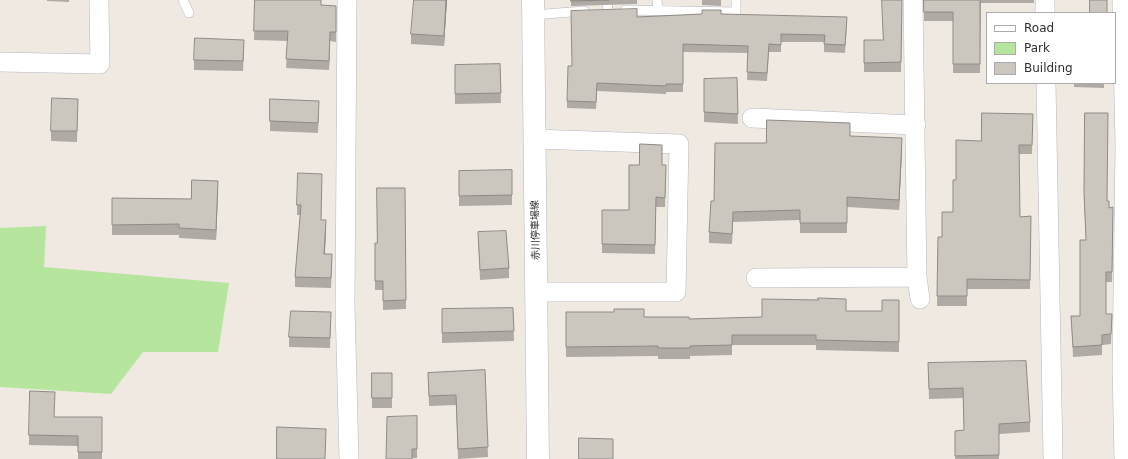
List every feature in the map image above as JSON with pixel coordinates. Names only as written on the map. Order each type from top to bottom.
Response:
[{"type":"main road","name":"赤川停車場線","points":[[533,8],[538,459]]},
{"type":"street","points":[[0,62],[100,64],[99,0]]},
{"type":"street","points":[[347,0],[345,306],[349,459]]},
{"type":"street","points":[[913,0],[917,277],[920,298]]},
{"type":"street","points":[[1045,0],[1045,12]]},
{"type":"street","points":[[1122,0],[1127,146],[1124,459]]},
{"type":"street","points":[[1046,84],[1053,457]]},
{"type":"street","points":[[752,118],[916,126]]},
{"type":"street","points":[[535,139],[679,144],[676,292],[536,292]]},
{"type":"street","points":[[756,278],[917,277]]},
{"type":"lane","points":[[183,0],[189,13]]},
{"type":"lane","points":[[600,10],[607,0]]},
{"type":"lane","points":[[658,0],[658,10]]},
{"type":"lane","points":[[533,8],[736,12],[736,0]]},
{"type":"green space","points":[[46,226],[44,267],[229,283],[218,352],[143,352],[111,394],[0,387],[0,228]]},
{"type":"building","points":[[255,0],[321,0],[321,5],[336,6],[336,32],[330,32],[329,61],[286,59],[288,31],[254,31]]},
{"type":"building","points":[[414,0],[446,0],[444,36],[411,34]]},
{"type":"building","points":[[571,0],[609,0],[571,1]]},
{"type":"building","points":[[882,0],[902,0],[901,62],[864,63],[864,40],[883,40]]},
{"type":"building","points":[[924,0],[980,0],[980,64],[953,64],[953,12],[924,12]]},
{"type":"building","points":[[1090,0],[1107,0],[1107,12],[1090,12]]},
{"type":"building","points":[[637,9],[637,17],[702,14],[702,10],[721,10],[721,14],[847,17],[845,45],[824,44],[825,35],[781,34],[781,45],[769,44],[767,73],[747,72],[748,46],[683,44],[683,84],[666,84],[666,86],[597,83],[596,102],[567,101],[568,66],[572,66],[571,11]]},
{"type":"building","points":[[195,38],[244,40],[243,61],[194,60]]},
{"type":"building","points":[[500,64],[501,93],[455,94],[455,65]]},
{"type":"building","points":[[737,78],[738,114],[704,112],[704,79]]},
{"type":"building","points":[[52,98],[78,99],[77,131],[51,131]]},
{"type":"building","points":[[270,99],[319,101],[318,123],[270,121]]},
{"type":"building","points":[[982,113],[1033,114],[1032,145],[1019,145],[1020,217],[1031,216],[1030,280],[967,279],[967,296],[937,296],[938,237],[942,237],[942,212],[953,212],[953,180],[956,180],[956,140],[981,141]]},
{"type":"building","points":[[1085,113],[1108,113],[1107,201],[1109,201],[1109,208],[1113,207],[1112,272],[1106,272],[1106,314],[1112,314],[1111,334],[1102,335],[1102,345],[1073,347],[1071,316],[1080,316],[1080,240],[1086,240],[1084,192]]},
{"type":"building","points":[[767,120],[850,123],[850,136],[902,138],[899,200],[847,197],[847,223],[800,223],[800,210],[733,212],[732,234],[709,232],[711,201],[714,201],[715,143],[766,143]]},
{"type":"building","points":[[640,144],[662,145],[662,165],[666,165],[665,198],[656,197],[655,245],[602,244],[602,210],[629,210],[629,165],[639,165]]},
{"type":"building","points":[[512,170],[512,195],[459,196],[459,171]]},
{"type":"building","points":[[298,173],[322,174],[321,220],[326,220],[324,254],[332,254],[331,278],[295,277],[301,205],[297,205]]},
{"type":"building","points":[[192,180],[218,181],[216,230],[179,228],[179,224],[112,225],[112,198],[191,199]]},
{"type":"building","points":[[377,188],[405,188],[406,300],[383,301],[383,281],[375,281]]},
{"type":"building","points":[[506,231],[509,268],[480,270],[478,232]]},
{"type":"building","points":[[818,298],[846,299],[846,311],[882,311],[882,300],[899,300],[899,342],[816,340],[816,335],[732,335],[732,345],[690,346],[690,348],[658,348],[658,346],[566,347],[566,312],[614,312],[614,309],[644,309],[644,317],[689,317],[689,319],[762,317],[762,299],[818,300]]},
{"type":"building","points":[[513,308],[514,331],[442,333],[442,309]]},
{"type":"building","points":[[291,311],[331,312],[330,338],[289,337]]},
{"type":"building","points":[[1026,361],[1030,422],[999,424],[999,455],[955,456],[955,431],[964,430],[963,388],[929,389],[928,363]]},
{"type":"building","points":[[485,370],[488,447],[458,449],[456,395],[429,396],[428,373]]},
{"type":"building","points":[[372,373],[392,373],[392,398],[372,398]]},
{"type":"building","points":[[30,391],[55,392],[54,417],[102,417],[102,452],[78,452],[78,436],[29,435]]},
{"type":"building","points":[[417,416],[417,449],[412,449],[412,459],[386,459],[387,417]]},
{"type":"building","points":[[277,427],[326,429],[325,459],[277,459]]},
{"type":"building","points":[[579,438],[613,439],[613,459],[579,459]]}]
